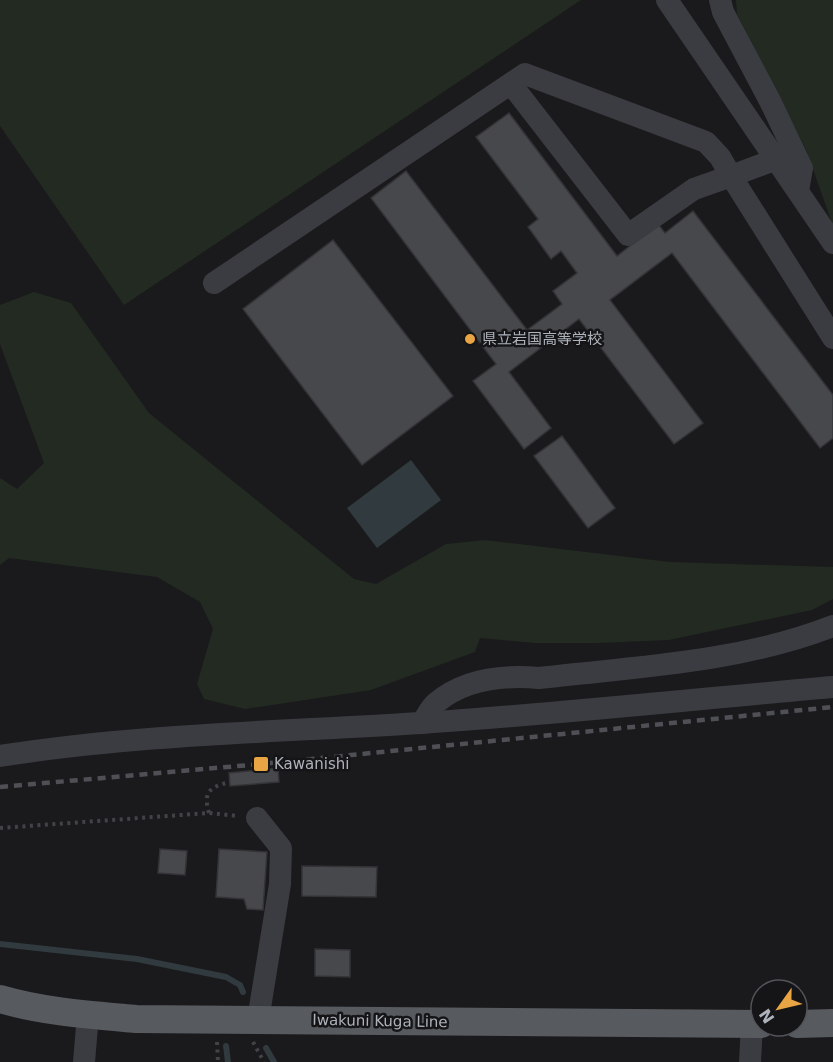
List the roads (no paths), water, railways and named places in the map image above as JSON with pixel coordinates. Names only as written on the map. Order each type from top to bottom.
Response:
[{"type":"main road","name":"Iwakuni Kuga Line","points":[[0,999],[17,1004],[88,1015],[255,1029],[749,1024]]},
{"type":"main road","points":[[809,1024],[833,1023]]},
{"type":"street","points":[[667,0],[833,243]]},
{"type":"street","points":[[720,0],[723,12],[802,168],[798,191]]},
{"type":"street","points":[[214,283],[525,74],[706,142],[720,157],[833,338]]},
{"type":"street","points":[[510,84],[628,235],[694,189],[777,159]]},
{"type":"street","points":[[422,723],[435,704],[467,684],[513,676],[539,678],[723,656],[810,635],[833,626]]},
{"type":"street","points":[[0,756],[164,737],[422,723],[833,687]]},
{"type":"street","points":[[255,1029],[280,884],[281,848],[257,818]]},
{"type":"street","points":[[84,1062],[88,1015]]},
{"type":"street","points":[[750,1062],[754,1038]]},
{"type":"waterway","points":[[0,944],[137,959],[226,977],[240,985],[243,992]]},
{"type":"waterway","points":[[226,1046],[228,1062]]},
{"type":"waterway","points":[[266,1048],[274,1062]]},
{"type":"railway","points":[[0,787],[261,764],[833,707]]},
{"type":"place","name":"県立岩国高等学校","points":[[470,339]]},
{"type":"place","name":"Kawanishi","points":[[261,764]]}]
